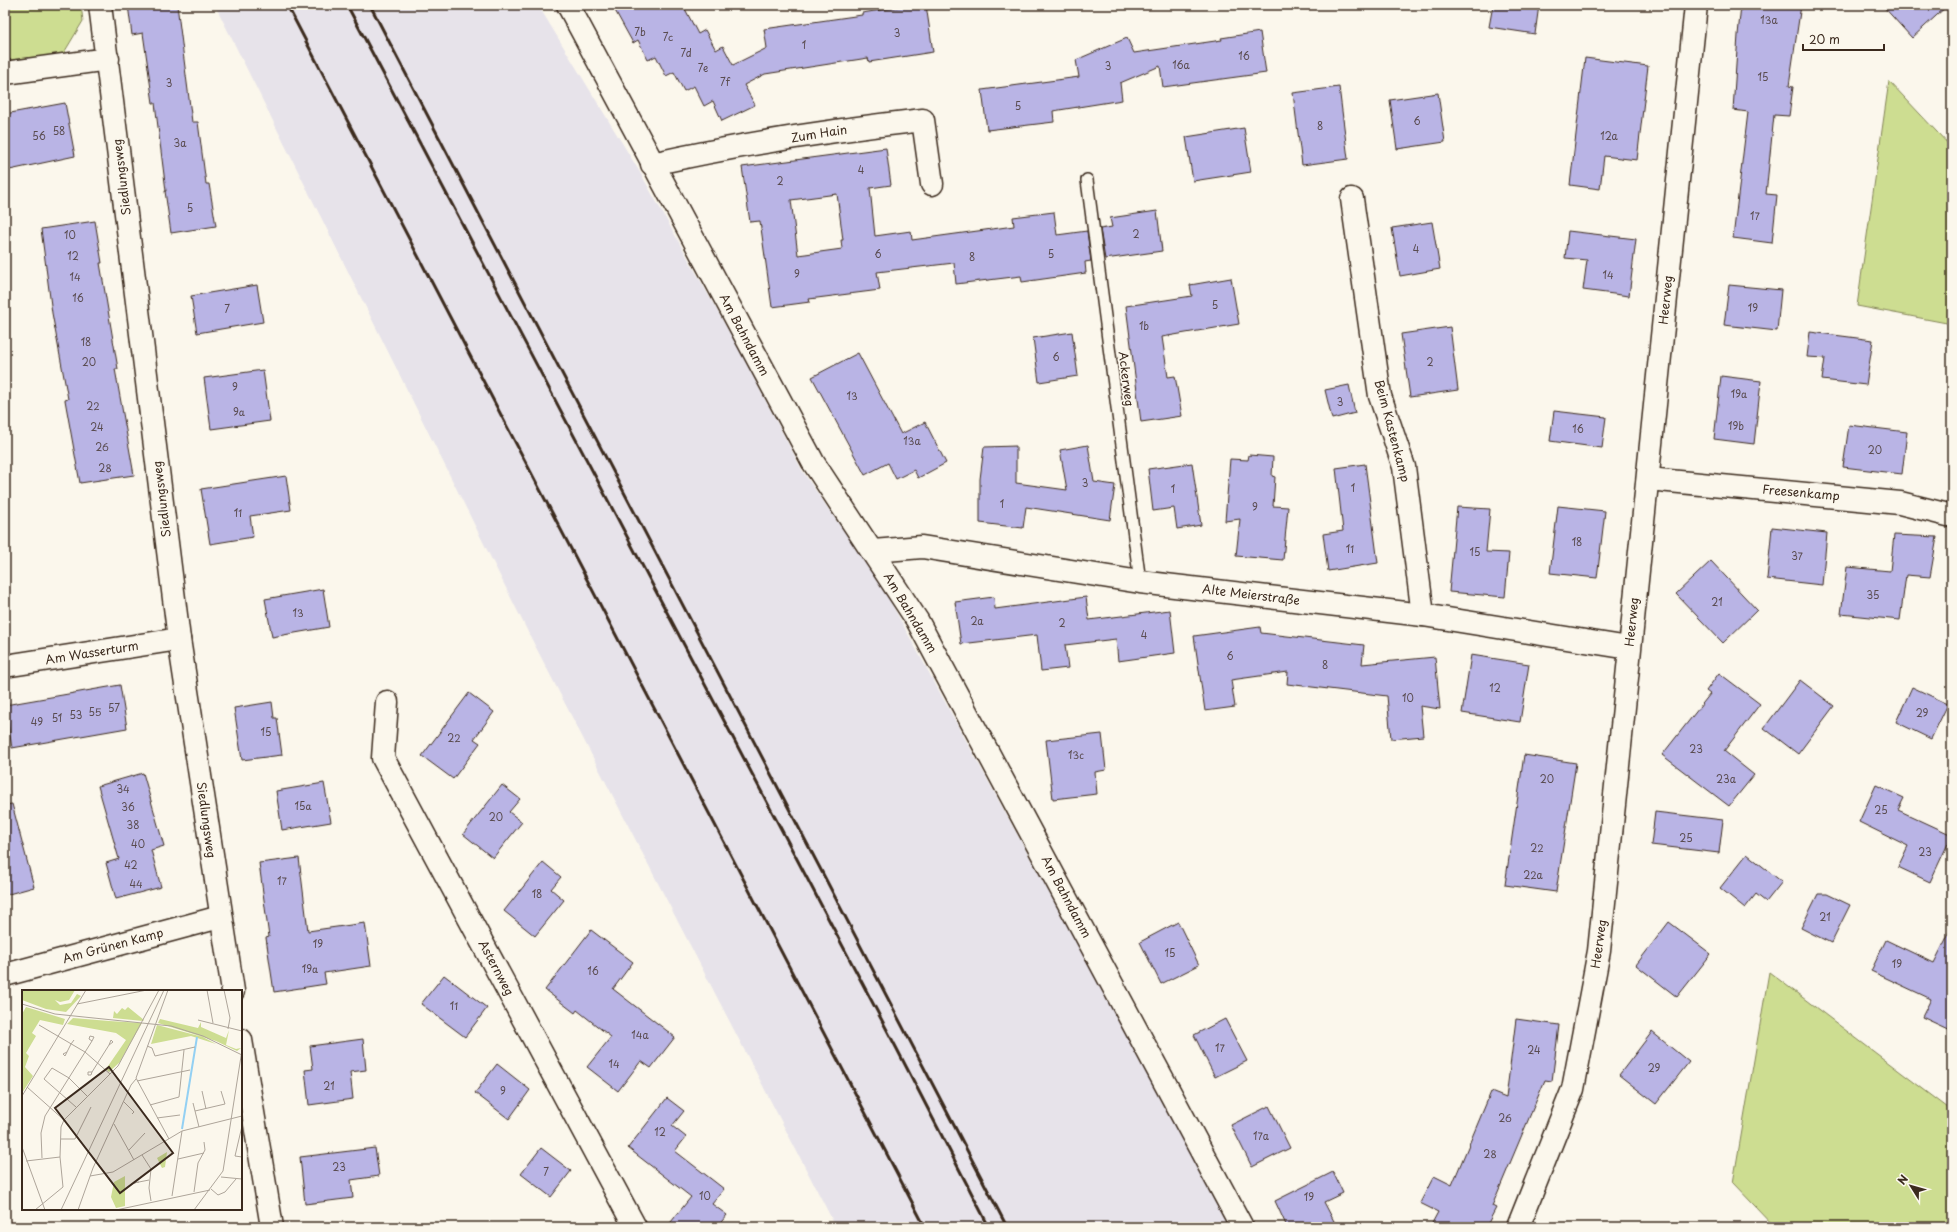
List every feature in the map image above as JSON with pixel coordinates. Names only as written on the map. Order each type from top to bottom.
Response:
[{"type":"street","name":"Siedlungsweg","points":[[100,5],[108,59],[179,639],[220,917],[233,990]]},
{"type":"street","name":"Am Bahndamm","points":[[568,5],[813,462],[917,620],[1242,1227]]},
{"type":"street","name":"Heerweg","points":[[1518,1227],[1573,1089],[1599,951],[1696,5]]},
{"type":"street","points":[[5,73],[108,59]]},
{"type":"street","name":"Zum Hain","points":[[652,164],[719,150],[858,127],[923,120],[932,184]]},
{"type":"street","name":"Beim Kastenkamp","points":[[1352,199],[1380,396],[1404,467],[1423,615]]},
{"type":"street","name":"Freesenkamp","points":[[1648,479],[1900,503],[1952,516]]},
{"type":"street","name":"Alte Meierstraße","points":[[873,551],[922,547],[1140,582],[1423,615],[1630,648]]},
{"type":"street","name":"Am Wasserturm","points":[[5,666],[179,639]]},
{"type":"street","name":"Asternweg","points":[[387,702],[383,758],[635,1227]]},
{"type":"street","name":"Am Grünen Kamp","points":[[5,975],[220,917]]},
{"type":"street","points":[[242,1046],[272,1227]]},
{"type":"lane","name":"Ackerweg","points":[[1087,180],[1140,582]]},
{"type":"shaded area","points":[[215,5],[538,5],[641,174],[738,348],[803,472],[883,588],[1231,1227],[836,1227],[528,632]]},
{"type":"green space","points":[[5,5],[81,5],[83,21],[62,56],[5,60]]},
{"type":"green space","points":[[1889,81],[1952,148],[1952,324],[1857,306]]},
{"type":"green space","points":[[1769,972],[1952,1111],[1952,1227],[1775,1227],[1733,1183]]},
{"type":"building","points":[[128,5],[177,5],[192,122],[198,122],[206,184],[209,184],[216,226],[171,233],[155,103],[153,103],[143,33],[132,35]]},
{"type":"building","points":[[612,5],[683,5],[698,34],[705,30],[716,50],[723,46],[733,65],[767,48],[764,29],[862,15],[862,13],[913,5],[926,5],[933,52],[869,62],[868,58],[765,74],[744,85],[755,105],[722,121],[713,101],[704,106],[694,86],[684,91],[674,72],[666,76],[656,56],[648,60],[638,40],[633,43]]},
{"type":"building","points":[[1493,5],[1539,5],[1535,34],[1489,27]]},
{"type":"building","points":[[1741,5],[1801,5],[1789,86],[1793,87],[1789,116],[1774,115],[1766,194],[1777,195],[1772,243],[1733,238],[1748,112],[1733,110]]},
{"type":"building","points":[[1882,5],[1948,5],[1912,38]]},
{"type":"building","points":[[1260,32],[1266,73],[1163,87],[1160,66],[1120,83],[1122,100],[1053,111],[1054,122],[987,130],[982,90],[1079,77],[1076,60],[1127,38],[1134,53],[1222,40],[1221,38]]},
{"type":"building","points":[[1585,58],[1648,66],[1637,160],[1604,156],[1600,189],[1570,185]]},
{"type":"building","points":[[1339,87],[1348,159],[1302,165],[1293,93]]},
{"type":"building","points":[[1438,93],[1445,142],[1397,149],[1390,100]]},
{"type":"building","points":[[65,103],[75,156],[5,171],[5,114]]},
{"type":"building","points":[[1244,128],[1251,172],[1193,181],[1186,137]]},
{"type":"building","points":[[886,148],[891,185],[870,188],[875,236],[911,231],[912,240],[1014,226],[1013,217],[1054,212],[1057,235],[1087,231],[1091,261],[1085,262],[1086,273],[1022,282],[1021,276],[956,284],[954,263],[877,272],[880,290],[809,299],[810,302],[772,307],[760,221],[750,222],[742,167]],"holes":[[[837,194],[843,240],[841,240],[842,249],[798,255],[791,200]]]},
{"type":"building","points":[[1157,211],[1162,251],[1105,259],[1100,229],[1112,227],[1110,218]]},
{"type":"building","points":[[95,221],[102,263],[100,263],[118,369],[115,369],[134,475],[80,483],[65,400],[68,399],[52,313],[41,229]]},
{"type":"building","points":[[1432,222],[1440,269],[1400,276],[1392,228]]},
{"type":"building","points":[[1568,231],[1636,239],[1629,296],[1583,290],[1587,260],[1565,258]]},
{"type":"building","points":[[1231,278],[1239,324],[1162,337],[1168,377],[1175,376],[1182,416],[1141,422],[1126,306],[1192,296],[1190,285]]},
{"type":"building","points":[[257,285],[263,322],[197,333],[191,296]]},
{"type":"building","points":[[1729,285],[1781,290],[1777,331],[1724,325]]},
{"type":"building","points":[[1450,327],[1458,390],[1410,397],[1401,334]]},
{"type":"building","points":[[1072,332],[1078,376],[1039,382],[1033,338]]},
{"type":"building","points":[[1810,332],[1873,340],[1866,385],[1822,380],[1825,358],[1807,357]]},
{"type":"building","points":[[858,353],[901,434],[925,422],[946,463],[918,478],[914,470],[896,479],[888,463],[865,475],[812,377]]},
{"type":"building","points":[[263,370],[270,421],[211,429],[204,378]]},
{"type":"building","points":[[1721,376],[1761,381],[1754,444],[1714,439]]},
{"type":"building","points":[[1349,385],[1355,413],[1332,419],[1325,390]]},
{"type":"building","points":[[1554,411],[1606,417],[1602,448],[1550,441]]},
{"type":"building","points":[[1849,425],[1907,432],[1902,474],[1843,467]]},
{"type":"building","points":[[1088,445],[1094,482],[1115,485],[1110,520],[1026,507],[1023,528],[980,523],[980,479],[984,447],[1016,446],[1016,483],[1067,490],[1060,450]]},
{"type":"building","points":[[1249,455],[1273,457],[1272,476],[1275,477],[1273,506],[1288,507],[1283,560],[1236,556],[1240,519],[1225,521],[1230,459],[1248,460]]},
{"type":"building","points":[[1192,463],[1201,525],[1177,529],[1174,508],[1153,511],[1148,469]]},
{"type":"building","points":[[1365,464],[1378,563],[1328,571],[1323,534],[1343,531],[1336,468]]},
{"type":"building","points":[[286,476],[291,510],[250,516],[253,537],[210,544],[201,489]]},
{"type":"building","points":[[1558,506],[1605,511],[1597,578],[1550,573]]},
{"type":"building","points":[[1457,507],[1490,509],[1486,552],[1509,553],[1505,597],[1449,592]]},
{"type":"building","points":[[1772,527],[1827,533],[1822,585],[1767,579]]},
{"type":"building","points":[[1894,535],[1937,537],[1930,577],[1906,575],[1900,620],[1841,614],[1847,567],[1890,571]]},
{"type":"building","points":[[1711,561],[1757,610],[1723,643],[1676,594]]},
{"type":"building","points":[[323,589],[329,627],[272,637],[265,599]]},
{"type":"building","points":[[994,597],[995,609],[1086,597],[1089,620],[1170,610],[1175,653],[1118,661],[1116,639],[1065,645],[1068,668],[1041,671],[1037,635],[961,644],[955,602]]},
{"type":"building","points":[[1260,627],[1261,633],[1364,645],[1362,664],[1435,657],[1440,709],[1420,706],[1423,736],[1391,739],[1387,696],[1287,684],[1288,672],[1231,680],[1235,707],[1205,711],[1194,636]]},
{"type":"building","points":[[1471,655],[1529,664],[1520,722],[1462,713]]},
{"type":"building","points":[[1719,673],[1760,704],[1724,751],[1754,775],[1729,806],[1662,755],[1710,694],[1706,691]]},
{"type":"building","points":[[1800,680],[1834,706],[1798,754],[1764,728]]},
{"type":"building","points":[[120,685],[127,728],[12,748],[5,705]]},
{"type":"building","points":[[1912,687],[1948,704],[1931,739],[1896,722]]},
{"type":"building","points":[[469,693],[494,712],[474,739],[480,743],[453,779],[422,756]]},
{"type":"building","points":[[272,702],[274,718],[277,718],[282,755],[242,760],[234,708]]},
{"type":"building","points":[[1102,734],[1106,770],[1095,772],[1097,794],[1053,799],[1046,740]]},
{"type":"building","points":[[1524,755],[1576,763],[1556,892],[1505,885]]},
{"type":"building","points":[[143,773],[164,846],[151,850],[161,887],[116,899],[106,863],[119,859],[98,786]]},
{"type":"building","points":[[324,783],[331,822],[282,830],[276,791]]},
{"type":"building","points":[[502,785],[520,799],[509,812],[522,822],[493,858],[463,834]]},
{"type":"building","points":[[1876,785],[1904,798],[1898,810],[1952,835],[1930,882],[1898,867],[1908,846],[1859,822]]},
{"type":"building","points":[[12,804],[34,887],[5,895],[5,805]]},
{"type":"building","points":[[1655,812],[1723,820],[1719,853],[1651,845]]},
{"type":"building","points":[[1747,854],[1782,882],[1766,902],[1756,894],[1745,908],[1720,888]]},
{"type":"building","points":[[299,858],[308,931],[365,923],[371,966],[324,973],[326,984],[274,992],[266,938],[269,937],[259,863]]},
{"type":"building","points":[[543,862],[561,877],[551,889],[564,900],[535,936],[504,911]]},
{"type":"building","points":[[1818,894],[1827,894],[1850,905],[1831,943],[1801,928]]},
{"type":"building","points":[[1178,922],[1199,965],[1161,984],[1140,942]]},
{"type":"building","points":[[1669,922],[1711,954],[1677,997],[1636,965]]},
{"type":"building","points":[[1952,927],[1952,1031],[1922,1017],[1931,999],[1871,971],[1886,940],[1934,963]]},
{"type":"building","points":[[591,930],[633,962],[613,989],[675,1037],[651,1068],[641,1061],[618,1091],[587,1067],[611,1037],[577,1010],[575,1013],[545,990]]},
{"type":"building","points":[[444,975],[487,1008],[465,1037],[421,1004]]},
{"type":"building","points":[[1225,1019],[1247,1061],[1215,1077],[1194,1035]]},
{"type":"building","points":[[1516,1019],[1559,1025],[1552,1081],[1545,1080],[1492,1206],[1496,1208],[1486,1227],[1430,1227],[1438,1212],[1420,1203],[1434,1176],[1452,1185],[1491,1092],[1506,1098]]},
{"type":"building","points":[[1652,1032],[1689,1062],[1656,1104],[1619,1075]]},
{"type":"building","points":[[363,1039],[366,1070],[350,1072],[353,1099],[309,1105],[305,1070],[313,1069],[310,1046]]},
{"type":"building","points":[[497,1064],[530,1090],[509,1119],[475,1093]]},
{"type":"building","points":[[667,1098],[684,1111],[672,1126],[686,1137],[675,1151],[724,1189],[712,1204],[727,1215],[717,1227],[667,1227],[691,1197],[628,1148]]},
{"type":"building","points":[[1269,1106],[1290,1148],[1252,1167],[1231,1125]]},
{"type":"building","points":[[375,1148],[379,1176],[351,1180],[353,1198],[305,1204],[300,1157]]},
{"type":"building","points":[[541,1148],[571,1171],[551,1197],[521,1174]]},
{"type":"building","points":[[1333,1172],[1343,1193],[1324,1202],[1337,1227],[1287,1227],[1275,1201]]},
{"type":"railway","points":[[287,5],[925,1227]]},
{"type":"railway","points":[[347,5],[897,1049],[989,1227]]},
{"type":"railway","points":[[370,5],[1007,1227]]}]
